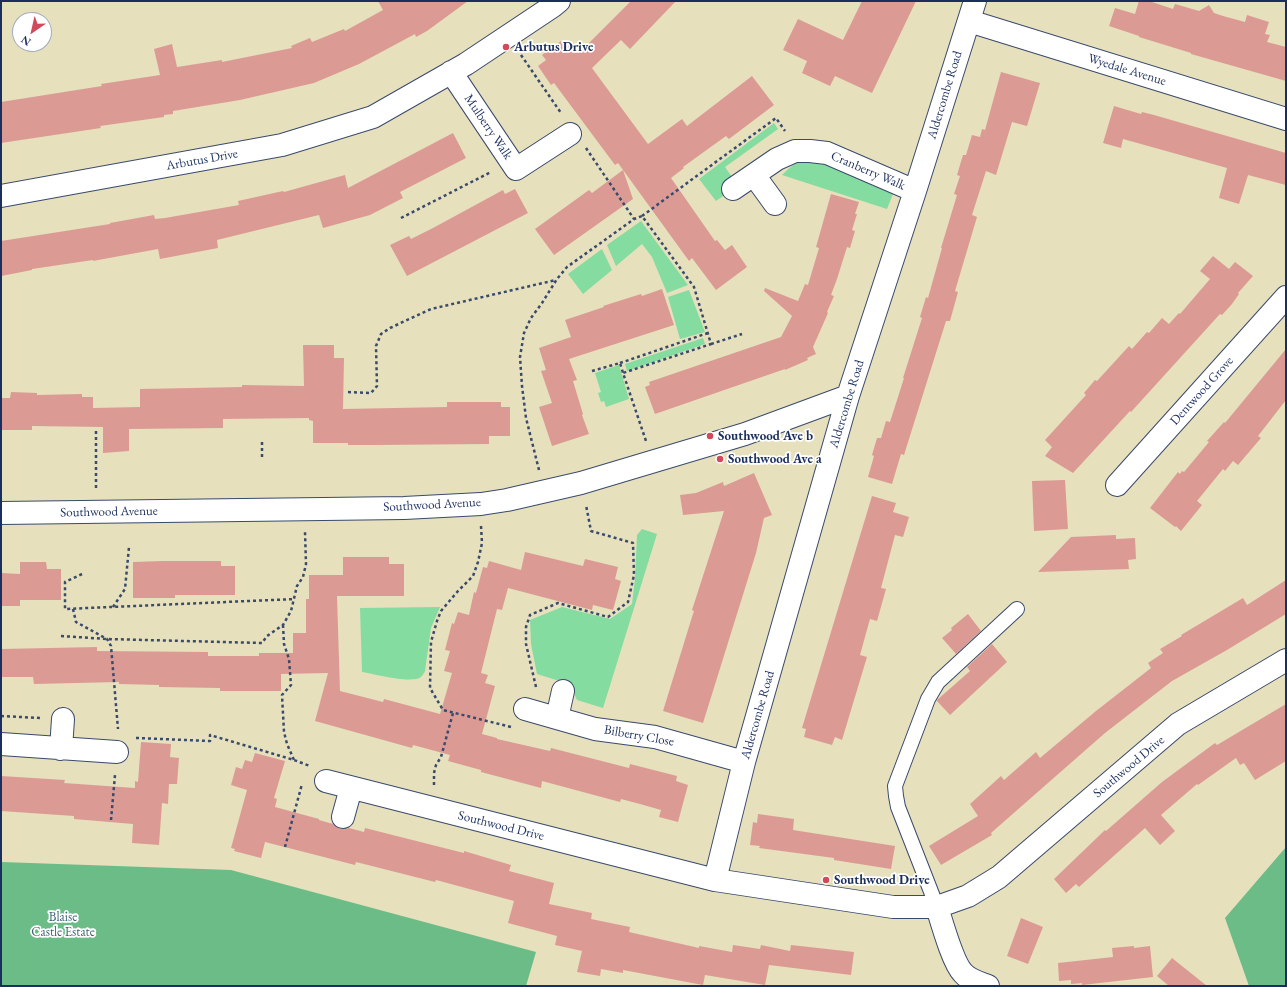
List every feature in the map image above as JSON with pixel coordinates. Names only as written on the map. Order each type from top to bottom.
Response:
[{"type":"street","name":"Arbutus Drive","points":[[1,196],[282,146],[373,117],[451,72],[559,1]]},
{"type":"street","name":"Wyedale Avenue","points":[[972,11],[1286,119]]},
{"type":"street","name":"Aldercombe Road","points":[[715,880],[744,762],[848,396],[972,11]]},
{"type":"street","name":"Mulberry Walk","points":[[451,72],[516,169],[570,134]]},
{"type":"street","name":"Cranberry Walk","points":[[733,188],[777,159],[795,151],[810,151],[827,153],[915,191]]},
{"type":"street","points":[[754,175],[774,204]]},
{"type":"street","name":"Dentwood Grove","points":[[1117,485],[1286,297]]},
{"type":"street","name":"Southwood Avenue","points":[[1,513],[404,508],[480,504],[507,500],[581,483],[745,434],[848,396]]},
{"type":"street","name":"Southwood Drive","points":[[326,781],[715,880],[893,907],[937,907],[968,896],[999,878],[1178,724],[1286,660]]},
{"type":"street","points":[[541,714],[562,691]]},
{"type":"street","name":"Bilberry Close","points":[[541,714],[595,729],[655,737],[744,762]]},
{"type":"street","points":[[61,749],[63,719]]},
{"type":"street","points":[[1,744],[61,749],[118,745]]},
{"type":"street","points":[[343,817],[351,788]]},
{"type":"street","points":[[937,907],[956,962],[963,973],[976,982],[988,986]]},
{"type":"lane","points":[[937,907],[898,807],[896,786],[928,700],[938,682],[1017,610]]},
{"type":"path","points":[[534,452],[526,418],[522,386],[520,357],[524,333],[531,318],[557,279],[567,267],[634,219],[642,216],[776,118],[801,151]]},
{"type":"path","points":[[400,218],[511,162]]},
{"type":"path","points":[[642,216],[694,287],[711,344]]},
{"type":"path","points":[[348,392],[371,393],[376,386],[376,346],[381,334],[390,328],[431,309],[557,279]]},
{"type":"path","points":[[592,371],[708,333]]},
{"type":"path","points":[[623,373],[742,334]]},
{"type":"path","points":[[620,363],[653,461]]},
{"type":"path","points":[[96,431],[96,470]]},
{"type":"path","points":[[262,439],[262,457]]},
{"type":"path","points":[[541,714],[526,644],[526,627],[530,615],[558,603],[608,617],[628,602],[634,576],[633,543],[591,531],[581,483]]},
{"type":"path","points":[[480,504],[482,543],[478,562],[473,576],[441,611],[436,621],[431,642],[430,688],[443,710],[513,728]]},
{"type":"path","points":[[61,636],[262,644],[267,636],[283,625],[291,611],[297,586],[302,577],[306,564],[304,509]]},
{"type":"path","points":[[113,607],[125,589],[129,547]]},
{"type":"path","points":[[82,574],[65,582],[65,609],[295,599]]},
{"type":"path","points":[[73,609],[76,622],[107,639],[111,646],[118,745],[111,820]]},
{"type":"path","points":[[283,625],[284,644],[289,659],[291,685],[282,695],[284,732],[287,744],[294,760]]},
{"type":"path","points":[[433,809],[434,773],[436,765],[442,757],[453,713]]},
{"type":"path","points":[[1,716],[63,719]]},
{"type":"path","points":[[118,745],[210,741],[210,735],[294,760],[328,773],[326,781]]},
{"type":"path","points":[[305,772],[307,765]]},
{"type":"path","points":[[285,847],[303,780]]},
{"type":"green space","points":[[774,123],[778,129],[725,167],[735,181],[729,192],[716,201],[699,179]]},
{"type":"green space","points":[[815,158],[890,190],[893,194],[887,209],[782,175],[797,163]]},
{"type":"green space","points":[[641,221],[688,285],[667,293],[652,257],[642,244],[616,266],[607,245]]},
{"type":"green space","points":[[602,249],[612,270],[583,294],[568,274]]},
{"type":"green space","points":[[689,290],[705,332],[680,339],[668,297]]},
{"type":"green space","points":[[703,338],[705,344],[627,371],[625,364]]},
{"type":"green space","points":[[619,365],[629,399],[606,407],[604,401],[601,402],[598,393],[601,392],[595,373]]},
{"type":"green space","points":[[642,529],[657,534],[603,708],[577,700],[569,684],[537,674],[531,644],[530,620],[562,607],[610,619],[632,604],[637,535]]},
{"type":"green space","points":[[440,607],[431,628],[425,671],[421,677],[416,679],[401,679],[362,672],[360,608]]},
{"type":"green space","points":[[1286,847],[1286,986],[1249,986],[1225,918]]},
{"type":"green space","name":"Blaise Castle Estate","points":[[1,862],[231,870],[536,952],[526,986],[1,986]]},
{"type":"building","points":[[378,1],[468,1],[427,31],[416,37],[415,34],[359,64],[314,83],[240,100],[173,111],[173,114],[164,115],[164,117],[1,143],[1,102],[160,75],[154,49],[172,44],[177,67],[222,60],[222,62],[292,48],[291,46],[310,38],[312,42],[344,29],[345,31],[383,10]]},
{"type":"building","points":[[631,1],[676,1],[630,49],[621,40],[592,68],[648,144],[682,119],[687,126],[752,76],[774,105],[729,139],[726,136],[683,167],[684,168],[671,178],[715,241],[717,240],[725,250],[732,245],[747,267],[716,290],[692,258],[689,261],[618,163],[615,165],[554,83],[551,85],[538,66],[546,60],[542,55],[561,41],[566,47],[573,43],[580,52]]},
{"type":"building","points":[[862,1],[916,1],[872,93],[835,76],[830,86],[802,73],[807,61],[783,50],[798,19],[843,40]]},
{"type":"building","points":[[1139,1],[1149,1],[1173,9],[1175,4],[1199,11],[1209,5],[1214,13],[1223,16],[1245,22],[1247,15],[1269,22],[1265,34],[1270,35],[1267,42],[1286,47],[1286,81],[1191,54],[1109,26],[1115,8],[1135,14]]},
{"type":"building","points":[[1001,72],[1040,83],[1027,126],[1012,122],[996,175],[986,171],[972,215],[977,217],[955,291],[958,292],[950,321],[946,321],[904,455],[901,454],[892,484],[868,477],[877,438],[881,438],[886,421],[890,422],[922,318],[920,317],[926,297],[928,298],[957,195],[954,194],[960,176],[957,175],[963,155],[966,155],[972,135],[980,137],[982,129],[985,130]]},
{"type":"building","points":[[1114,106],[1141,114],[1142,112],[1154,115],[1286,153],[1286,185],[1248,175],[1239,204],[1219,198],[1227,168],[1123,139],[1121,148],[1103,143]]},
{"type":"building","points":[[453,133],[466,158],[400,192],[403,198],[370,215],[323,228],[319,215],[217,240],[218,248],[160,259],[158,249],[93,261],[32,269],[1,276],[1,241],[110,224],[154,215],[155,219],[165,218],[239,205],[238,201],[284,192],[345,175],[348,188]]},
{"type":"building","points":[[623,170],[633,199],[554,255],[535,229],[589,190],[592,193]]},
{"type":"building","points":[[515,189],[528,213],[407,276],[390,245],[409,236],[411,239],[503,190],[505,194]]},
{"type":"building","points":[[831,194],[859,202],[852,230],[855,231],[850,248],[847,247],[831,295],[834,296],[813,347],[816,354],[807,358],[808,360],[785,370],[655,414],[645,387],[650,385],[649,382],[781,337],[792,316],[764,291],[765,288],[798,301],[805,284],[808,285],[819,248],[816,247]]},
{"type":"building","points":[[1213,256],[1229,269],[1235,262],[1253,276],[1238,293],[1239,294],[1232,304],[1222,315],[1220,314],[1073,473],[1045,456],[1052,447],[1045,440],[1086,395],[1084,393],[1095,380],[1097,381],[1129,346],[1132,349],[1162,318],[1169,324],[1179,313],[1180,314],[1210,279],[1200,271]]},
{"type":"building","points":[[662,289],[674,325],[569,359],[577,380],[573,381],[583,414],[582,415],[589,434],[552,446],[539,407],[552,403],[541,371],[546,370],[539,348],[571,337],[565,320],[604,307],[603,306]]},
{"type":"building","points":[[303,345],[334,345],[334,358],[344,358],[343,409],[447,407],[447,402],[501,402],[501,407],[510,407],[510,436],[489,436],[489,444],[348,445],[348,443],[313,443],[313,421],[309,420],[309,418],[223,419],[223,428],[129,429],[129,451],[103,453],[103,427],[32,426],[32,430],[1,430],[1,398],[10,398],[11,392],[37,393],[37,395],[82,394],[82,397],[93,397],[93,408],[140,407],[140,389],[242,387],[242,385],[304,386]]},
{"type":"building","points":[[1286,349],[1286,400],[1258,436],[1261,438],[1238,465],[1233,461],[1225,471],[1223,469],[1197,501],[1202,505],[1181,531],[1150,508],[1178,472],[1180,474],[1182,471],[1184,472],[1209,442],[1207,441],[1224,422],[1225,423]]},
{"type":"building","points":[[754,473],[772,515],[764,518],[756,553],[703,723],[663,711],[694,611],[692,610],[724,511],[683,515],[680,495],[696,493],[723,482],[724,486]]},
{"type":"building","points":[[1065,480],[1068,529],[1034,531],[1032,481]]},
{"type":"building","points":[[872,496],[896,503],[893,512],[909,517],[903,537],[895,535],[881,588],[886,589],[877,621],[870,619],[860,655],[867,657],[842,740],[835,737],[832,745],[804,737],[806,729],[802,728]]},
{"type":"building","points":[[1116,535],[1116,539],[1135,538],[1136,559],[1128,560],[1129,569],[1038,572],[1071,537]]},
{"type":"building","points":[[525,552],[583,566],[585,559],[618,567],[615,579],[621,581],[613,610],[593,605],[592,610],[508,588],[502,610],[497,609],[481,673],[488,675],[485,683],[495,686],[482,734],[497,739],[550,751],[551,748],[629,768],[630,764],[677,776],[676,781],[688,785],[678,822],[659,817],[661,810],[640,804],[621,799],[620,802],[542,781],[541,788],[481,772],[481,770],[448,761],[450,755],[413,745],[412,748],[315,721],[328,673],[281,674],[281,691],[220,691],[220,688],[159,687],[159,685],[119,684],[119,682],[34,684],[33,677],[1,677],[1,649],[97,647],[97,651],[208,652],[208,656],[259,656],[259,653],[293,653],[293,633],[306,633],[306,599],[309,599],[309,575],[343,575],[343,557],[389,557],[389,564],[404,564],[404,596],[337,596],[340,691],[383,702],[384,699],[440,714],[452,673],[444,671],[450,651],[445,650],[452,623],[454,624],[458,612],[469,615],[474,592],[476,593],[483,567],[487,568],[489,561],[521,570]]},
{"type":"building","points":[[221,561],[221,566],[235,566],[235,595],[175,595],[175,598],[133,598],[133,562]]},
{"type":"building","points":[[20,562],[46,562],[47,569],[61,569],[61,600],[20,600],[20,606],[1,606],[1,573],[20,574]]},
{"type":"building","points":[[1286,580],[1286,614],[1172,681],[1105,733],[991,833],[992,835],[941,865],[929,846],[978,816],[970,804],[1001,776],[1004,780],[1036,752],[1040,758],[1096,711],[1151,668],[1148,663],[1163,653],[1160,649],[1243,598],[1247,605]]},
{"type":"building","points":[[968,614],[981,631],[956,654],[942,638],[952,630],[951,628]]},
{"type":"building","points":[[992,644],[1007,662],[950,715],[937,700],[970,671],[967,667]]},
{"type":"building","points":[[1286,704],[1286,761],[1255,780],[1244,763],[1240,765],[1236,758],[1198,785],[1197,784],[1161,815],[1175,831],[1160,845],[1145,828],[1079,887],[1076,884],[1066,893],[1054,879],[1105,830],[1106,831],[1162,782],[1215,743],[1217,745]]},
{"type":"building","points":[[141,742],[171,744],[170,757],[179,758],[177,784],[169,784],[168,804],[162,803],[159,845],[132,843],[133,824],[74,819],[74,816],[1,811],[1,776],[65,780],[64,783],[135,788],[135,781],[138,782]]},
{"type":"building","points":[[255,753],[285,761],[274,798],[277,799],[275,807],[319,819],[333,824],[340,829],[349,828],[364,832],[365,828],[464,853],[464,851],[511,865],[509,871],[554,883],[549,904],[592,913],[591,919],[630,927],[629,932],[699,948],[699,946],[732,952],[733,945],[760,949],[761,945],[790,951],[791,945],[854,952],[851,975],[769,965],[765,985],[705,975],[703,985],[623,970],[623,973],[601,969],[600,976],[577,972],[582,951],[555,945],[557,936],[508,923],[514,901],[436,880],[435,882],[356,862],[355,865],[265,842],[261,858],[234,851],[235,849],[231,848],[247,790],[231,785],[236,767],[242,769],[245,760],[252,762]]},
{"type":"building","points":[[758,814],[794,819],[793,830],[895,846],[891,869],[834,860],[834,858],[759,848],[760,846],[750,845],[753,822],[757,823]]},
{"type":"building","points":[[1021,918],[1043,927],[1028,964],[1007,956]]},
{"type":"building","points":[[1134,946],[1134,948],[1150,946],[1153,977],[1082,985],[1082,983],[1071,984],[1071,980],[1059,981],[1058,963],[1113,957],[1112,948]]},
{"type":"building","points":[[1172,958],[1207,986],[1169,986],[1157,976]]},
{"type":"place","name":"Arbutus Drive","points":[[506,47]]},
{"type":"place","name":"Southwood Ave b","points":[[710,436]]},
{"type":"place","name":"Southwood Ave a","points":[[720,459]]},
{"type":"place","name":"Southwood Drive","points":[[826,880]]}]
